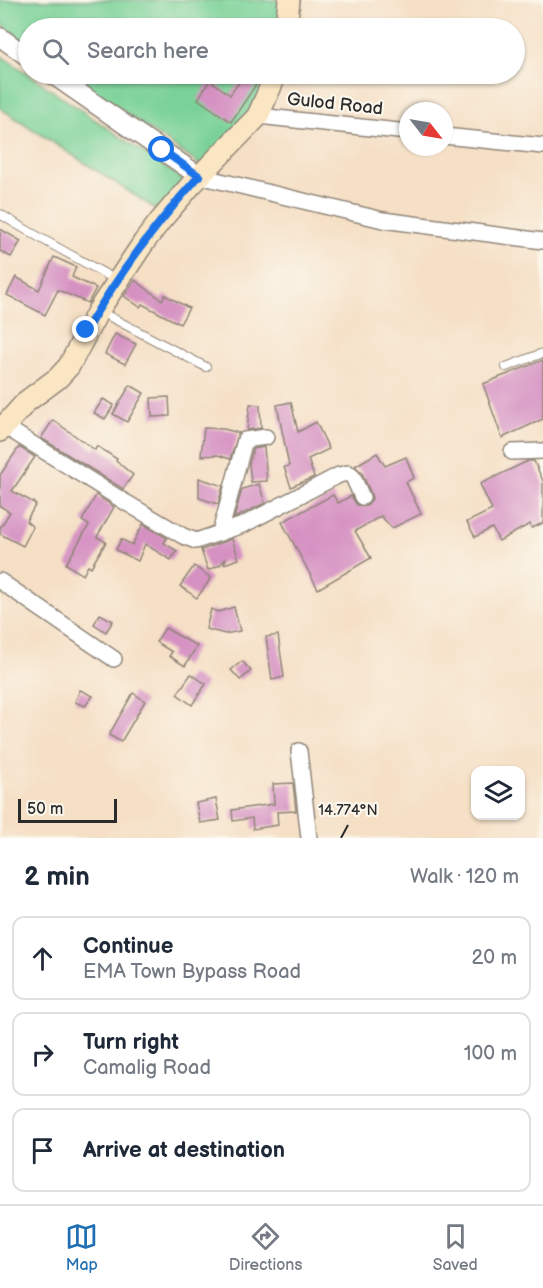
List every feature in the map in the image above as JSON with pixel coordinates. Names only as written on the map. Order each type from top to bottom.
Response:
[{"type":"main road","points":[[287,18],[289,0]]},
{"type":"main road","points":[[2,428],[27,401],[58,378],[69,366],[117,281],[161,220],[199,176],[258,116],[272,84]]},
{"type":"street","points":[[0,37],[18,50]]},
{"type":"street","points":[[66,84],[199,176],[383,220],[543,241]]},
{"type":"street","name":"Gulod Road","points":[[258,116],[399,131]]},
{"type":"street","points":[[453,137],[543,146]]},
{"type":"street","points":[[2,428],[183,536],[196,541],[243,525],[339,475],[348,473],[353,477],[362,497]]},
{"type":"street","points":[[220,533],[245,440],[266,437]]},
{"type":"street","points":[[512,452],[543,451]]},
{"type":"street","points":[[0,581],[114,659]]},
{"type":"street","points":[[299,751],[309,838]]},
{"type":"lane","points":[[0,214],[117,281]]},
{"type":"lane","points":[[98,311],[206,367]]},
{"type":"lane","points":[[506,367],[543,353]]},
{"type":"green space","points":[[0,0],[283,0],[285,18],[18,18],[18,37],[0,23]]},
{"type":"green space","points":[[0,55],[18,67],[18,84],[43,84],[191,185],[165,215],[0,108]]},
{"type":"green space","points":[[84,84],[269,84],[206,169]]},
{"type":"building","points":[[207,84],[215,84],[230,95],[238,84],[256,84],[231,122],[198,99]]},
{"type":"building","points":[[0,229],[21,241],[11,257],[0,251]]},
{"type":"building","points":[[54,257],[76,267],[72,277],[96,288],[88,303],[58,290],[45,315],[7,295],[16,277],[39,290]]},
{"type":"building","points":[[135,280],[162,300],[165,295],[189,308],[180,324],[142,304],[140,307],[124,296]]},
{"type":"building","points":[[115,334],[136,344],[125,364],[105,354]]},
{"type":"building","points":[[543,360],[543,419],[502,438],[483,384]]},
{"type":"building","points":[[130,385],[144,393],[127,422],[113,414]]},
{"type":"building","points":[[169,397],[170,416],[152,417],[151,398]]},
{"type":"building","points":[[103,399],[114,405],[105,419],[94,413]]},
{"type":"building","points":[[291,402],[298,432],[316,422],[329,449],[308,459],[314,477],[291,487],[284,467],[289,466],[277,405]]},
{"type":"building","points":[[250,404],[260,405],[261,428],[247,430]]},
{"type":"building","points":[[53,420],[95,450],[97,446],[117,459],[116,461],[133,475],[123,489],[41,438]]},
{"type":"building","points":[[204,428],[224,429],[239,433],[230,459],[218,455],[201,456]]},
{"type":"building","points":[[19,447],[35,457],[12,491],[36,504],[26,521],[33,527],[23,546],[0,534],[0,528],[10,512],[0,506],[0,475]]},
{"type":"building","points":[[264,447],[267,481],[251,482],[249,464],[253,449]]},
{"type":"building","points":[[377,453],[385,466],[406,457],[414,478],[406,482],[421,514],[392,528],[381,516],[355,531],[371,558],[318,589],[282,522],[333,495],[338,503],[351,496],[357,505],[366,506],[372,499],[371,494],[362,473],[355,466]]},
{"type":"building","points":[[528,461],[534,461],[543,481],[543,523],[532,528],[530,524],[499,541],[492,528],[475,537],[467,522],[492,510],[480,484]]},
{"type":"building","points":[[199,478],[223,486],[218,504],[199,498]]},
{"type":"building","points":[[259,484],[265,503],[234,518],[242,489]]},
{"type":"building","points":[[96,495],[114,507],[97,537],[106,542],[91,567],[88,566],[83,575],[66,564],[89,525],[82,521]]},
{"type":"building","points":[[143,524],[167,538],[164,543],[177,551],[171,560],[145,544],[138,561],[116,550],[121,539],[132,545]]},
{"type":"building","points":[[232,539],[239,559],[224,564],[226,558],[220,565],[208,570],[201,550]]},
{"type":"building","points":[[194,566],[211,578],[197,598],[180,586]]},
{"type":"building","points":[[234,607],[240,631],[225,634],[206,629],[211,609],[218,612]]},
{"type":"building","points":[[100,614],[113,621],[106,632],[94,624]]},
{"type":"building","points":[[165,628],[197,646],[185,666],[169,656],[172,652],[156,642]]},
{"type":"building","points":[[278,635],[284,677],[272,680],[266,637]]},
{"type":"building","points":[[242,661],[251,671],[240,680],[231,670]]},
{"type":"building","points":[[191,674],[206,684],[192,705],[177,694]]},
{"type":"building","points":[[80,690],[93,696],[85,706],[75,702]]},
{"type":"building","points":[[133,693],[145,701],[121,742],[109,735]]},
{"type":"building","points":[[293,783],[296,811],[277,812],[278,825],[253,829],[252,818],[233,821],[232,810],[274,804],[273,784]]},
{"type":"building","points":[[216,799],[220,820],[200,823],[196,803]]},
{"type":"route","points":[[86,330],[117,281],[161,220],[199,176],[162,150]]}]
